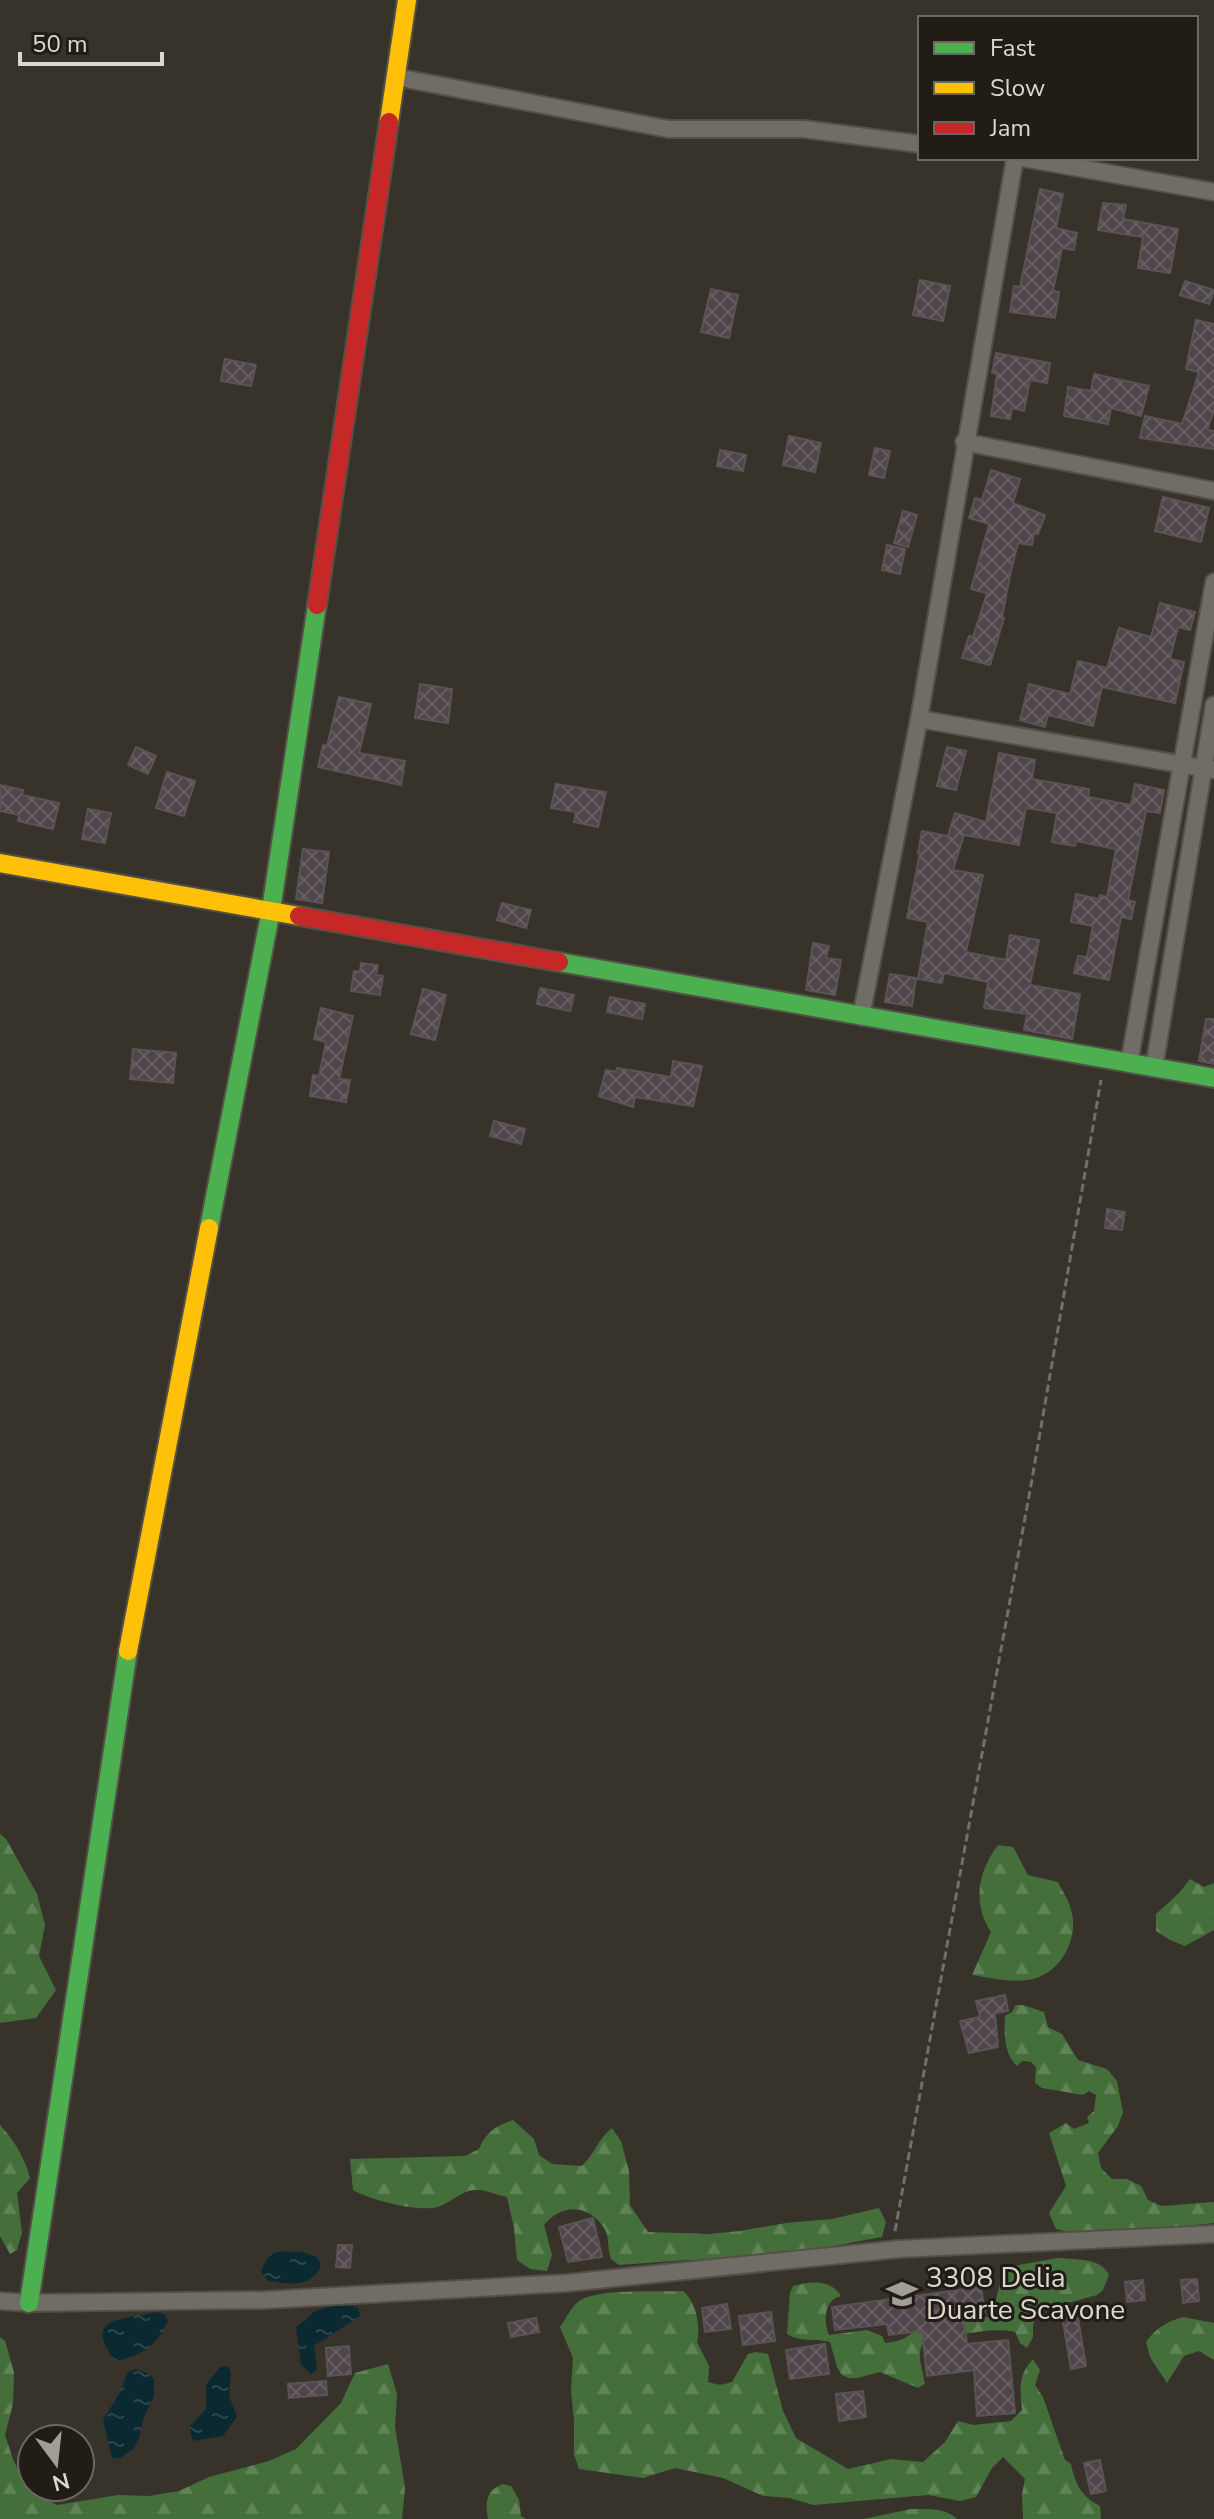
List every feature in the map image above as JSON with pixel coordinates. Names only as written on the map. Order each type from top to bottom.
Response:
[{"type":"street","points":[[29,2303],[132,1623],[271,910],[407,0]]},
{"type":"street","points":[[396,77],[668,129],[804,129],[918,144]]},
{"type":"street","points":[[861,1017],[919,719],[1015,160]]},
{"type":"street","points":[[1034,160],[1214,192]]},
{"type":"street","points":[[964,442],[1214,491]]},
{"type":"street","points":[[1129,1064],[1214,582]]},
{"type":"street","points":[[1154,1068],[1208,769],[1214,705]]},
{"type":"street","points":[[919,719],[1208,769]]},
{"type":"street","points":[[0,863],[1214,1078]]},
{"type":"street","points":[[0,2301],[265,2300],[551,2284],[891,2250],[1214,2234]]},
{"type":"path","points":[[891,2250],[1034,1469],[1105,1060]]},
{"type":"green space","points":[[0,1834],[6,1839],[37,1894],[45,1925],[39,1956],[56,1990],[36,2018],[0,2023]]},
{"type":"green space","points":[[998,1845],[1013,1847],[1028,1875],[1058,1882],[1071,1910],[1073,1930],[1067,1949],[1056,1966],[1039,1977],[1006,1980],[972,1975],[991,1932],[981,1910],[980,1888],[986,1866]]},
{"type":"green space","points":[[1190,1879],[1204,1887],[1214,1883],[1214,1930],[1185,1946],[1156,1931],[1156,1914]]},
{"type":"green space","points":[[1016,2005],[1044,2012],[1048,2027],[1062,2034],[1078,2060],[1107,2069],[1117,2081],[1123,2112],[1118,2126],[1098,2153],[1101,2168],[1112,2179],[1127,2179],[1141,2186],[1148,2200],[1162,2206],[1214,2202],[1214,2223],[1138,2231],[1105,2229],[1073,2233],[1056,2229],[1049,2213],[1066,2186],[1049,2133],[1066,2123],[1074,2129],[1089,2123],[1087,2117],[1094,2111],[1096,2095],[1089,2091],[1083,2095],[1042,2088],[1035,2083],[1036,2067],[1031,2062],[1022,2061],[1017,2066],[1007,2049],[1005,2029],[1005,2016]]},
{"type":"green space","points":[[513,2120],[534,2139],[539,2155],[552,2164],[582,2166],[612,2128],[621,2141],[629,2171],[630,2205],[648,2232],[708,2234],[740,2231],[832,2219],[879,2208],[886,2222],[882,2237],[800,2252],[619,2265],[611,2259],[606,2232],[598,2220],[574,2209],[558,2213],[544,2225],[552,2255],[547,2271],[530,2269],[517,2260],[507,2197],[471,2190],[443,2205],[422,2208],[391,2204],[353,2190],[350,2159],[465,2156],[479,2149],[492,2130]]},
{"type":"green space","points":[[0,2125],[18,2150],[30,2178],[17,2193],[22,2233],[17,2250],[10,2254],[0,2236]]},
{"type":"green space","points":[[1058,2258],[1087,2260],[1100,2265],[1109,2275],[1103,2290],[1097,2295],[1042,2310],[1035,2319],[1033,2337],[1027,2348],[1020,2343],[1015,2332],[996,2330],[924,2342],[920,2357],[925,2384],[918,2388],[880,2372],[849,2378],[842,2375],[837,2367],[830,2342],[787,2334],[793,2286],[813,2282],[837,2290],[841,2296],[831,2302],[826,2312],[829,2335],[867,2330],[882,2336],[885,2343],[900,2340],[913,2332],[988,2317],[993,2311],[1001,2280],[1013,2266]]},
{"type":"green space","points":[[683,2291],[696,2315],[697,2342],[709,2366],[708,2382],[720,2385],[732,2382],[748,2354],[768,2354],[783,2411],[796,2438],[848,2469],[891,2459],[923,2462],[945,2442],[958,2421],[973,2425],[1011,2421],[1022,2410],[1022,2377],[1033,2359],[1040,2370],[1035,2385],[1043,2397],[1065,2460],[1071,2464],[1077,2484],[1084,2494],[1100,2506],[1101,2519],[1023,2519],[1025,2479],[1003,2457],[992,2468],[976,2497],[960,2501],[928,2495],[813,2505],[790,2498],[763,2496],[723,2478],[675,2468],[643,2478],[579,2469],[574,2454],[573,2358],[560,2327],[576,2304],[588,2297],[614,2292]]},
{"type":"green space","points":[[1183,2317],[1214,2323],[1214,2360],[1199,2351],[1184,2356],[1167,2383],[1150,2357],[1146,2342],[1162,2326]]},
{"type":"green space","points":[[0,2337],[5,2341],[14,2372],[13,2404],[5,2435],[16,2466],[16,2503],[96,2503],[96,2499],[118,2495],[149,2496],[179,2491],[209,2477],[269,2461],[296,2449],[341,2403],[355,2373],[388,2364],[397,2394],[395,2427],[405,2488],[402,2519],[0,2519]]},
{"type":"green space","points":[[503,2484],[511,2486],[519,2500],[521,2516],[526,2519],[488,2519],[488,2497]]},
{"type":"green space","points":[[911,2509],[941,2511],[957,2519],[863,2519]]},
{"type":"water","points":[[303,2252],[317,2257],[320,2265],[317,2273],[305,2282],[268,2281],[261,2272],[268,2258],[276,2253]]},
{"type":"water","points":[[335,2304],[358,2308],[360,2316],[314,2346],[317,2369],[311,2374],[301,2365],[296,2327],[314,2312]]},
{"type":"water","points":[[157,2312],[164,2314],[168,2320],[154,2343],[140,2353],[115,2361],[106,2346],[103,2335],[105,2327],[121,2319]]},
{"type":"water","points":[[228,2366],[231,2373],[229,2396],[237,2417],[223,2436],[193,2441],[189,2427],[206,2409],[206,2385],[220,2367]]},
{"type":"water","points":[[135,2369],[150,2374],[154,2380],[154,2396],[134,2448],[121,2458],[112,2458],[103,2420],[128,2372]]},
{"type":"building","points":[[1040,189],[1063,194],[1056,228],[1077,233],[1074,250],[1062,248],[1053,291],[1059,292],[1055,318],[1010,312],[1014,286],[1020,287]]},
{"type":"building","points":[[1103,203],[1126,205],[1123,219],[1178,229],[1170,273],[1138,268],[1143,237],[1098,230]]},
{"type":"building","points":[[920,280],[950,286],[943,321],[913,315]]},
{"type":"building","points":[[1185,281],[1214,290],[1209,304],[1180,295]]},
{"type":"building","points":[[711,289],[738,295],[729,338],[701,332]]},
{"type":"building","points":[[1196,320],[1214,324],[1214,410],[1207,430],[1214,431],[1214,449],[1140,438],[1145,416],[1182,424],[1199,372],[1186,369]]},
{"type":"building","points":[[996,353],[1050,363],[1047,383],[1030,380],[1024,411],[1012,408],[1010,419],[991,416],[997,374],[992,373]]},
{"type":"building","points":[[225,359],[256,365],[251,386],[221,381]]},
{"type":"building","points":[[1094,374],[1149,386],[1141,416],[1111,408],[1108,424],[1064,416],[1068,387],[1091,391]]},
{"type":"building","points":[[789,436],[821,443],[815,472],[783,465]]},
{"type":"building","points":[[875,448],[890,451],[884,478],[869,475]]},
{"type":"building","points":[[720,450],[746,455],[743,471],[717,466]]},
{"type":"building","points":[[991,470],[1020,479],[1013,503],[1045,515],[1038,534],[1034,533],[1032,545],[1018,543],[1004,618],[990,665],[962,658],[969,636],[973,637],[987,593],[971,589],[989,524],[969,518],[975,498],[982,500]]},
{"type":"building","points":[[1163,497],[1209,508],[1201,542],[1155,531]]},
{"type":"building","points":[[903,511],[917,515],[908,547],[894,543]]},
{"type":"building","points":[[887,545],[905,549],[900,574],[882,570]]},
{"type":"building","points":[[1160,603],[1195,612],[1190,630],[1178,627],[1170,659],[1184,662],[1175,703],[1102,687],[1093,726],[1048,715],[1045,727],[1020,720],[1029,684],[1070,694],[1078,661],[1107,668],[1119,628],[1151,637]]},
{"type":"building","points":[[420,684],[452,689],[448,723],[415,718]]},
{"type":"building","points":[[339,697],[371,704],[359,753],[405,761],[401,785],[318,767],[323,745],[327,746]]},
{"type":"building","points":[[136,747],[156,756],[148,774],[128,765]]},
{"type":"building","points":[[947,747],[966,751],[956,790],[937,786]]},
{"type":"building","points":[[999,753],[1035,760],[1032,779],[1089,789],[1088,797],[1131,805],[1135,784],[1164,790],[1160,813],[1146,811],[1128,900],[1135,902],[1131,919],[1121,917],[1109,980],[1074,973],[1078,956],[1087,957],[1093,926],[1071,922],[1076,894],[1099,899],[1100,895],[1107,897],[1116,849],[1076,841],[1075,846],[1052,842],[1057,813],[1026,808],[1019,845],[964,835],[953,870],[983,875],[966,952],[1006,960],[1010,935],[1039,940],[1030,985],[1080,994],[1072,1039],[1024,1030],[1027,1014],[984,1008],[988,982],[944,973],[942,983],[918,979],[928,922],[907,918],[922,831],[948,836],[955,813],[986,822]]},
{"type":"building","points":[[167,772],[195,781],[184,816],[156,808]]},
{"type":"building","points":[[556,784],[606,792],[598,827],[574,822],[576,812],[551,808]]},
{"type":"building","points":[[0,785],[23,790],[22,795],[59,803],[53,829],[18,821],[19,815],[0,811]]},
{"type":"building","points":[[88,809],[111,813],[105,843],[82,839]]},
{"type":"building","points":[[303,849],[329,852],[322,903],[296,899]]},
{"type":"building","points":[[502,903],[531,910],[526,928],[497,920]]},
{"type":"building","points":[[813,943],[829,946],[826,958],[841,960],[835,995],[806,990]]},
{"type":"building","points":[[361,963],[378,965],[376,975],[383,976],[380,995],[351,991],[354,971],[360,972]]},
{"type":"building","points":[[890,974],[916,978],[912,1006],[885,1002]]},
{"type":"building","points":[[540,988],[574,995],[570,1011],[537,1004]]},
{"type":"building","points":[[423,989],[446,995],[435,1040],[411,1034]]},
{"type":"building","points":[[610,997],[645,1004],[642,1019],[607,1012]]},
{"type":"building","points":[[321,1008],[353,1016],[339,1079],[350,1080],[346,1102],[310,1096],[313,1075],[319,1076],[326,1042],[314,1039]]},
{"type":"building","points":[[1206,1019],[1214,1019],[1214,1064],[1199,1061]]},
{"type":"building","points":[[133,1049],[176,1053],[173,1083],[130,1079]]},
{"type":"building","points":[[673,1061],[702,1066],[693,1106],[635,1097],[633,1107],[599,1096],[606,1070],[616,1072],[617,1068],[671,1077]]},
{"type":"building","points":[[494,1121],[525,1129],[521,1144],[490,1136]]},
{"type":"building","points":[[1107,1209],[1125,1212],[1122,1230],[1105,1228]]},
{"type":"building","points":[[1005,1995],[1008,2011],[995,2013],[998,2047],[969,2053],[960,2021],[980,2017],[976,2001]]},
{"type":"building","points":[[593,2218],[602,2257],[568,2262],[559,2227]]},
{"type":"building","points":[[338,2245],[352,2245],[350,2268],[336,2267]]},
{"type":"building","points":[[1197,2279],[1199,2301],[1183,2303],[1181,2280]]},
{"type":"building","points":[[1143,2280],[1145,2300],[1127,2302],[1125,2282]]},
{"type":"building","points":[[981,2287],[985,2312],[963,2315],[967,2344],[1008,2340],[1015,2413],[977,2416],[974,2370],[927,2376],[922,2331],[889,2335],[887,2324],[835,2330],[832,2307]]},
{"type":"building","points":[[727,2304],[731,2329],[705,2332],[702,2308]]},
{"type":"building","points":[[771,2312],[775,2341],[743,2345],[739,2316]]},
{"type":"building","points":[[1077,2312],[1086,2366],[1071,2369],[1062,2316]]},
{"type":"building","points":[[536,2318],[539,2332],[511,2337],[508,2323]]},
{"type":"building","points":[[825,2344],[829,2374],[790,2379],[786,2350]]},
{"type":"building","points":[[349,2346],[351,2374],[328,2376],[326,2348]]},
{"type":"building","points":[[326,2381],[327,2395],[289,2398],[288,2384]]},
{"type":"building","points":[[863,2391],[866,2417],[839,2421],[836,2394]]},
{"type":"building","points":[[1100,2460],[1106,2491],[1091,2494],[1084,2463]]},
{"type":"traffic: fast","points":[[209,1228],[271,910],[317,605]]},
{"type":"traffic: fast","points":[[559,962],[1214,1078]]},
{"type":"traffic: fast","points":[[29,2303],[128,1651]]},
{"type":"traffic: slow","points":[[389,122],[407,0]]},
{"type":"traffic: slow","points":[[0,863],[299,916]]},
{"type":"traffic: slow","points":[[128,1651],[209,1228]]},
{"type":"traffic: jam","points":[[317,605],[389,122]]},
{"type":"traffic: jam","points":[[299,916],[559,962]]},
{"type":"place","name":"3308 Delia Duarte Scavone","points":[[902,2294]]}]
